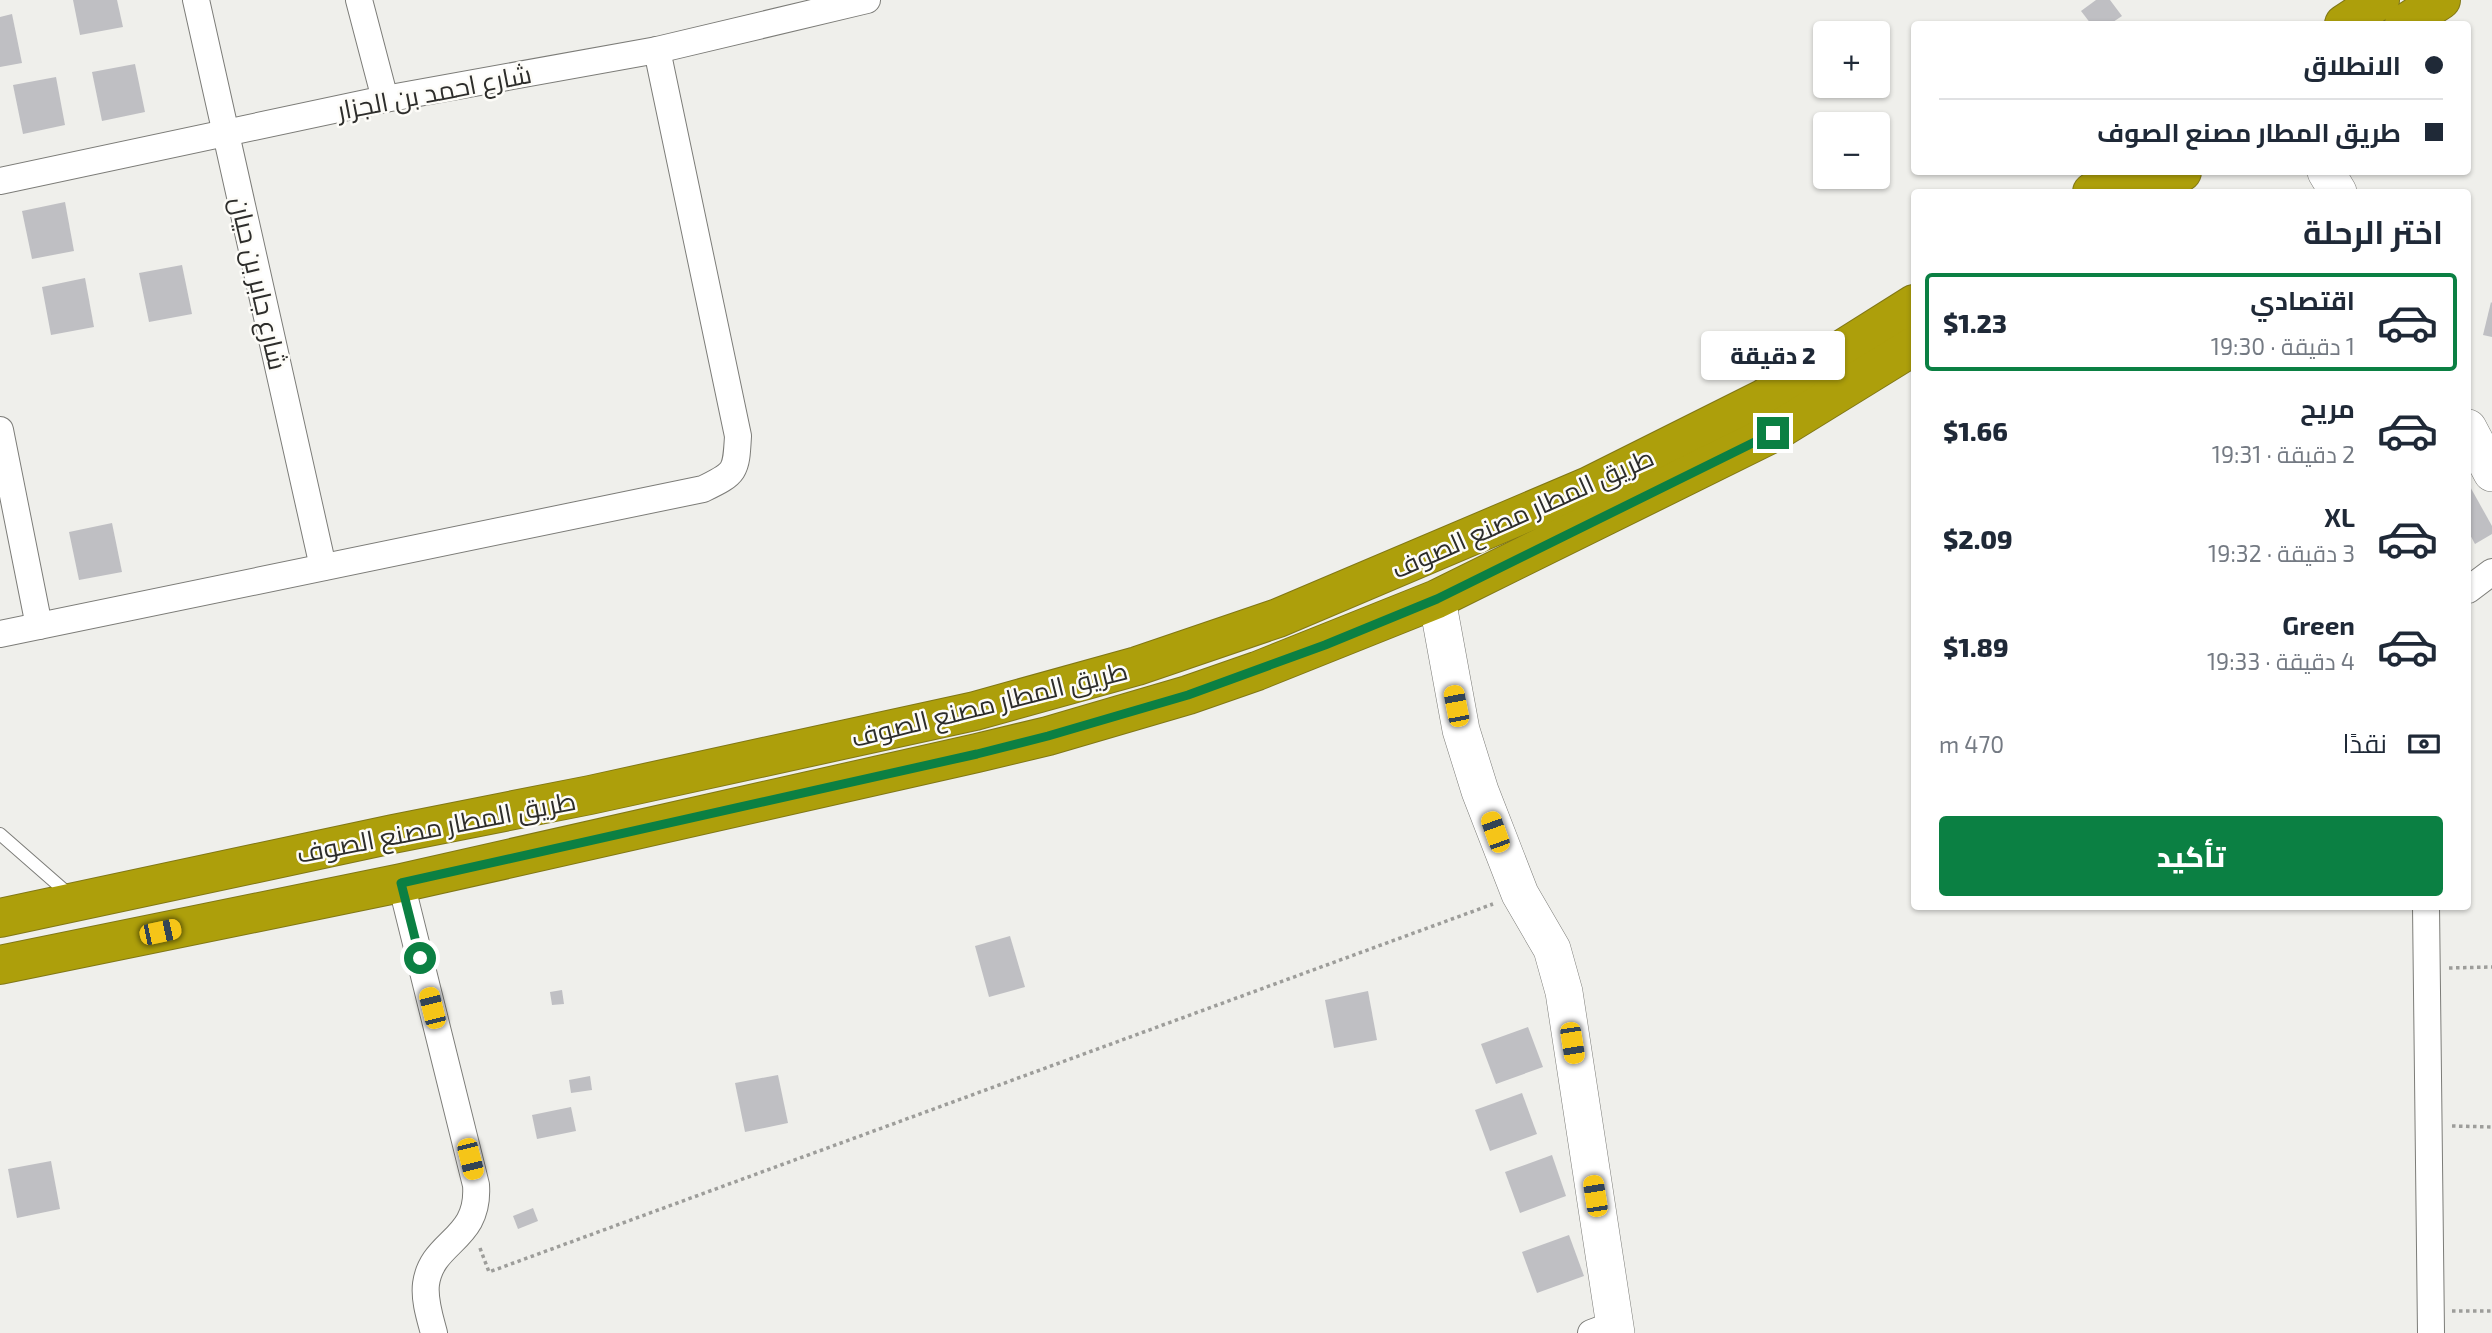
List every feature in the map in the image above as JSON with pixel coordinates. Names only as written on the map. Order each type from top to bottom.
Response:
[{"type":"highway","points":[[2348,21],[2380,0]]},
{"type":"highway","points":[[2409,21],[2441,0]]},
{"type":"highway","points":[[2097,189],[2120,175]]},
{"type":"highway","points":[[2155,189],[2177,175]]},
{"type":"highway","name":"طريق المطار مصنع الصوف","points":[[0,918],[962,714],[1137,666],[1278,618],[1589,486],[1763,399],[1911,306]]},
{"type":"highway","name":"طريق المطار مصنع الصوف","points":[[0,965],[401,883],[1048,736],[1188,695],[1246,675],[1437,599],[1773,433],[1911,348]]},
{"type":"street","name":"شارع جابر بن حيان","points":[[196,0],[323,567]]},
{"type":"street","points":[[359,0],[384,99]]},
{"type":"street","name":"شارع احمد بن الجزار","points":[[0,181],[384,99],[657,50],[867,0]]},
{"type":"street","points":[[0,634],[703,489],[723,480],[733,471],[737,462],[738,436],[657,50]]},
{"type":"street","points":[[0,430],[39,626]]},
{"type":"street","points":[[2471,434],[2492,473]]},
{"type":"street","points":[[2471,588],[2492,572]]},
{"type":"street","points":[[1437,599],[1461,730],[1493,828],[1520,894],[1552,949],[1564,992],[1607,1330]]},
{"type":"street","points":[[401,883],[476,1185],[477,1202],[470,1224],[435,1260],[426,1283],[427,1305],[434,1333]]},
{"type":"street","points":[[2426,910],[2431,1322]]},
{"type":"lane","points":[[0,834],[78,901]]},
{"type":"path","points":[[470,1224],[489,1272],[1520,894]]},
{"type":"path","points":[[2427,969],[2492,967]]},
{"type":"path","points":[[2429,1125],[2492,1127]]},
{"type":"path","points":[[2431,1322],[2492,1311]]},
{"type":"building","points":[[73,0],[117,0],[123,27],[80,35]]},
{"type":"building","points":[[2096,0],[2110,0],[2122,16],[2114,21],[2089,21],[2081,11]]},
{"type":"building","points":[[12,14],[22,63],[0,67],[0,17]]},
{"type":"building","points":[[135,64],[145,112],[102,121],[92,72]]},
{"type":"building","points":[[56,77],[65,125],[23,134],[13,85]]},
{"type":"building","points":[[65,202],[74,251],[32,259],[22,211]]},
{"type":"building","points":[[182,265],[192,314],[149,322],[139,273]]},
{"type":"building","points":[[85,278],[94,327],[51,335],[42,287]]},
{"type":"building","points":[[2492,303],[2492,337],[2483,335]]},
{"type":"building","points":[[2471,488],[2492,526],[2492,534],[2475,544],[2471,537]]},
{"type":"building","points":[[112,523],[122,572],[79,580],[69,532]]},
{"type":"building","points":[[1010,936],[1025,987],[989,997],[975,946]]},
{"type":"building","points":[[562,990],[564,1004],[552,1005],[550,992]]},
{"type":"building","points":[[1368,991],[1377,1040],[1334,1048],[1325,1000]]},
{"type":"building","points":[[1528,1027],[1543,1067],[1496,1084],[1481,1044]]},
{"type":"building","points":[[778,1075],[788,1123],[745,1132],[735,1083]]},
{"type":"building","points":[[590,1076],[592,1090],[571,1093],[569,1080]]},
{"type":"building","points":[[1522,1093],[1537,1134],[1490,1151],[1475,1110]]},
{"type":"building","points":[[571,1107],[576,1131],[537,1139],[532,1115]]},
{"type":"building","points":[[1552,1155],[1566,1196],[1520,1213],[1505,1172]]},
{"type":"building","points":[[51,1161],[60,1209],[17,1218],[8,1169]]},
{"type":"building","points":[[533,1208],[538,1221],[518,1229],[513,1216]]},
{"type":"building","points":[[1569,1235],[1584,1276],[1537,1293],[1522,1252]]},
{"type":"route","points":[[420,958],[401,883],[977,754],[1188,695],[1325,645],[1437,599],[1720,462],[1773,433]]}]
